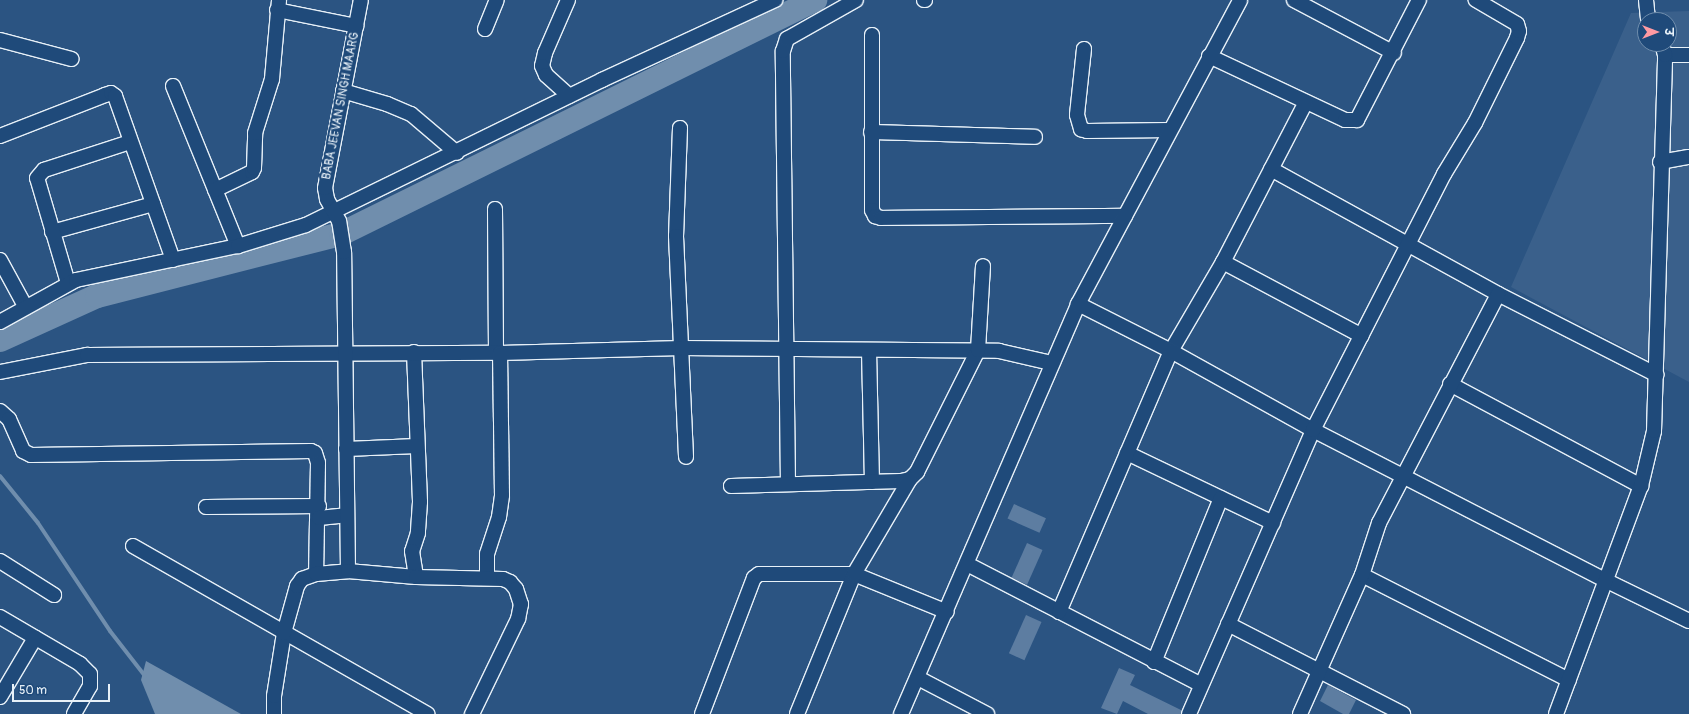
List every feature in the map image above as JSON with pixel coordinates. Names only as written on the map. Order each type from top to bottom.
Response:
[{"type":"street","name":"BABA JEEVAN SINGH MAARG","points":[[348,571],[342,237],[336,216],[325,188],[361,0]]},
{"type":"street","points":[[485,29],[497,0]]},
{"type":"street","points":[[568,0],[545,53],[542,66],[546,75],[569,96]]},
{"type":"street","points":[[0,322],[25,306],[68,283],[238,246],[336,216],[569,96],[752,5],[775,0]]},
{"type":"street","points":[[788,484],[785,349],[784,45],[795,34],[856,0]]},
{"type":"street","points":[[901,714],[968,564],[1051,363],[1078,304],[1240,0]]},
{"type":"street","points":[[1294,0],[1394,53]]},
{"type":"street","points":[[1209,56],[1345,120],[1357,120],[1394,53],[1419,0]]},
{"type":"street","points":[[1189,714],[1313,430],[1408,243],[1444,174],[1475,123],[1517,38],[1519,31],[1517,24],[1476,0]]},
{"type":"street","points":[[1646,0],[1647,12]]},
{"type":"street","points":[[215,190],[252,172],[254,168],[255,133],[269,92],[274,66],[278,5],[356,26]]},
{"type":"street","points":[[872,35],[872,210],[875,216],[881,218],[1125,216]]},
{"type":"street","points":[[0,40],[72,59]]},
{"type":"street","points":[[1084,49],[1077,115],[1081,129],[1087,131],[1170,130]]},
{"type":"street","points":[[1556,714],[1607,581],[1641,486],[1654,431],[1657,375],[1663,52]]},
{"type":"street","points":[[1673,52],[1689,55]]},
{"type":"street","points":[[173,86],[238,246]]},
{"type":"street","points":[[343,91],[387,104],[411,114],[457,153]]},
{"type":"street","points":[[0,136],[111,93],[117,100],[130,142],[173,260]]},
{"type":"street","points":[[1059,612],[1171,352],[1223,262],[1306,102]]},
{"type":"street","points":[[680,128],[676,236],[686,457]]},
{"type":"street","points":[[871,132],[1035,137]]},
{"type":"street","points":[[68,283],[36,183],[40,173],[130,142]]},
{"type":"street","points":[[1660,162],[1689,157]]},
{"type":"street","points":[[1271,169],[1408,243],[1498,294],[1657,375]]},
{"type":"street","points":[[52,232],[153,204]]},
{"type":"street","points":[[487,578],[487,554],[502,505],[495,209]]},
{"type":"street","points":[[0,260],[25,306]]},
{"type":"street","points":[[1223,262],[1362,336]]},
{"type":"street","points":[[797,714],[854,574],[910,479],[917,472],[978,350],[983,266]]},
{"type":"street","points":[[1300,714],[1318,670],[1362,575],[1379,523],[1403,474],[1498,294]]},
{"type":"street","points":[[1078,304],[1171,352],[1313,430],[1403,474],[1607,581],[1689,621]]},
{"type":"street","points":[[0,372],[87,355],[344,354],[414,352],[498,353],[682,348],[978,350],[1021,354],[1051,363]]},
{"type":"street","points":[[869,350],[872,482]]},
{"type":"street","points":[[414,352],[419,524],[412,551],[416,577]]},
{"type":"street","points":[[1450,384],[1641,486]]},
{"type":"street","points":[[0,411],[9,419],[23,451],[31,455],[311,451],[317,457],[319,512],[316,574]]},
{"type":"street","points":[[346,449],[417,446]]},
{"type":"street","points":[[1127,453],[1273,523]]},
{"type":"street","points":[[732,486],[872,482],[910,479]]},
{"type":"street","points":[[1154,662],[1221,498]]},
{"type":"street","points":[[206,507],[319,512],[346,515]]},
{"type":"street","points":[[133,546],[427,714]]},
{"type":"street","points":[[0,562],[54,595]]},
{"type":"street","points":[[968,564],[1154,662],[1201,685]]},
{"type":"street","points":[[274,714],[274,696],[284,633],[297,586],[302,579],[316,574],[348,571],[416,577],[487,578],[510,582],[520,596],[521,604],[514,629],[472,714]]},
{"type":"street","points":[[702,714],[756,575],[765,572],[854,574],[947,612]]},
{"type":"street","points":[[1362,575],[1569,680]]},
{"type":"street","points":[[0,617],[80,664],[90,674],[90,686],[74,714]]},
{"type":"street","points":[[1228,624],[1403,714]]},
{"type":"street","points":[[0,696],[35,638]]},
{"type":"street","points":[[918,678],[987,714]]},
{"type":"shaded area","points":[[1689,11],[1689,382],[1511,287],[1631,13],[1637,13],[1637,52],[1677,52],[1677,12],[1660,12]]},
{"type":"shaded area","points":[[146,661],[241,714],[155,714],[141,680]]},
{"type":"building","points":[[1014,504],[1046,518],[1039,533],[1007,519]]},
{"type":"building","points":[[1027,543],[1043,550],[1027,585],[1012,578]]},
{"type":"building","points":[[1026,615],[1042,622],[1024,660],[1009,653]]},
{"type":"building","points":[[1119,668],[1135,675],[1130,685],[1181,710],[1181,714],[1148,714],[1123,701],[1117,714],[1101,708]]},
{"type":"building","points":[[1328,685],[1356,700],[1349,714],[1343,714],[1320,701]]},
{"type":"waterway","points":[[0,340],[97,296],[341,234],[815,0]]},
{"type":"waterway","points":[[0,476],[38,523],[110,631],[145,676]]}]
